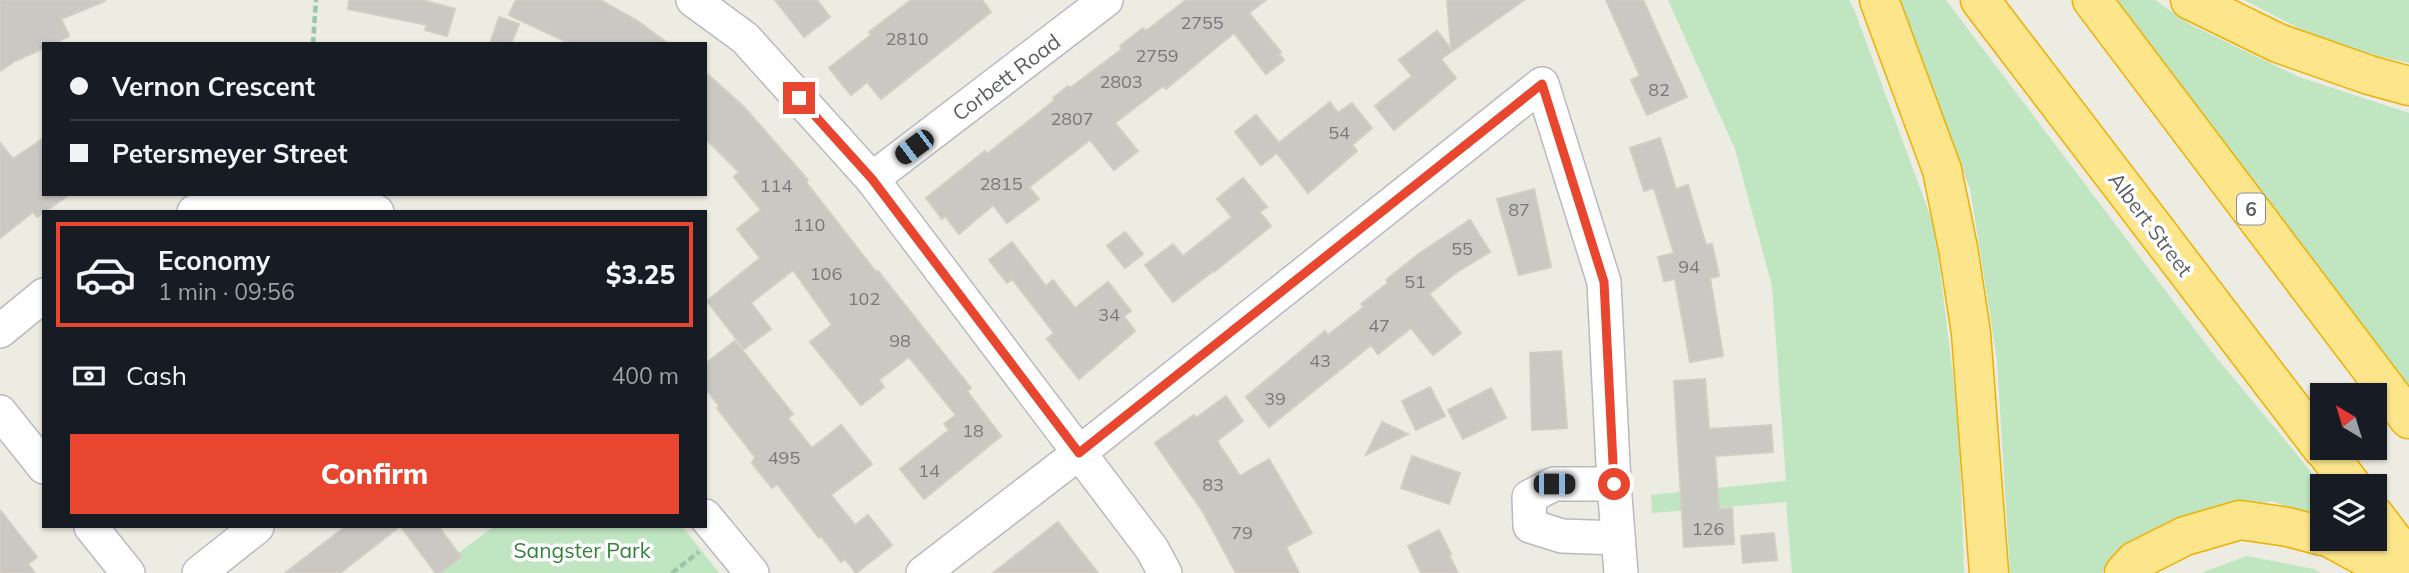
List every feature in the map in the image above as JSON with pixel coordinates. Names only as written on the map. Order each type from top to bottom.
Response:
[{"type":"highway","points":[[1879,0],[1942,170],[1958,248],[1971,333],[1989,573]]},
{"type":"highway","name":"Albert Street","points":[[1980,0],[2310,432]]},
{"type":"highway","name":"6","points":[[2092,0],[2409,419]]},
{"type":"highway","points":[[2190,0],[2278,43],[2409,86]]},
{"type":"highway","name":"Albert Street","points":[[2331,460],[2343,474]]},
{"type":"highway","points":[[2124,573],[2135,561],[2185,536],[2240,520],[2310,533]]},
{"type":"highway","points":[[2387,532],[2409,561]]},
{"type":"highway","points":[[2354,551],[2390,573]]},
{"type":"street","points":[[693,0],[745,38],[872,179],[1152,549],[1165,573]]},
{"type":"street","name":"Corbett Road","points":[[872,179],[1106,0]]},
{"type":"street","points":[[923,573],[1079,453],[1542,84],[1604,282],[1621,573]]},
{"type":"street","points":[[198,210],[276,196],[327,200],[369,210]]},
{"type":"street","points":[[0,331],[42,297]]},
{"type":"street","points":[[0,412],[42,464]]},
{"type":"street","points":[[1614,484],[1554,484],[1529,497],[1530,526],[1562,536],[1618,538]]},
{"type":"street","points":[[707,518],[752,573]]},
{"type":"street","points":[[92,528],[128,573]]},
{"type":"street","points":[[199,573],[256,528]]},
{"type":"path","points":[[313,42],[316,0]]},
{"type":"green space","points":[[1668,0],[1849,0],[1854,9],[1935,229],[1959,425],[1964,573],[1792,573],[1786,502],[1652,513],[1651,495],[1786,481],[1772,286],[1735,149]]},
{"type":"green space","points":[[1897,0],[1946,0],[2211,351],[2313,474],[2310,474],[2310,516],[2272,501],[2200,512],[2135,541],[2101,573],[2010,573],[1997,360],[1970,188]]},
{"type":"green space","points":[[2115,0],[2155,0],[2191,25],[2299,77],[2409,113],[2409,389]]},
{"type":"green space","points":[[2244,0],[2409,0],[2409,63],[2332,45]]},
{"type":"green space","name":"Sangster Park","points":[[492,528],[684,528],[719,573],[432,573]]},
{"type":"green space","points":[[2247,556],[2314,569],[2320,573],[2201,573]]},
{"type":"building","points":[[0,0],[105,0],[61,19],[69,36],[57,42],[42,42],[42,49],[0,71]]},
{"type":"building","points":[[349,0],[422,0],[455,9],[447,36],[425,30],[427,25],[348,9]]},
{"type":"building","points":[[516,0],[600,0],[636,20],[666,42],[567,42],[509,15]]},
{"type":"building","points":[[775,0],[817,0],[830,17],[804,37]]},
{"type":"building","points":[[911,0],[982,0],[991,12],[881,99],[867,82],[851,95],[829,68],[871,35],[869,32]]},
{"type":"building","points":[[1186,0],[1266,0],[1249,13],[1281,52],[1279,54],[1284,60],[1266,74],[1234,33],[1166,89],[1163,86],[1115,123],[1138,151],[1114,170],[1090,140],[1029,187],[1039,199],[1007,223],[993,205],[959,234],[945,216],[942,219],[926,198],[985,151],[987,154],[1055,100],[1053,98],[1068,86],[1070,88],[1122,49],[1120,46],[1143,28],[1146,31]]},
{"type":"building","points":[[1447,0],[1524,0],[1441,59],[1456,78],[1394,130],[1375,106],[1412,76],[1399,60],[1437,31],[1451,49]]},
{"type":"building","points":[[1606,0],[1643,0],[1687,97],[1647,115],[1631,80],[1640,76]]},
{"type":"building","points":[[499,17],[519,24],[512,42],[491,42]]},
{"type":"building","points":[[707,74],[744,107],[808,180],[806,182],[876,272],[878,271],[971,388],[967,391],[1001,436],[924,499],[900,469],[949,430],[944,424],[956,415],[909,357],[879,380],[884,387],[861,405],[810,342],[832,325],[793,270],[751,303],[771,329],[744,349],[707,301],[760,258],[737,229],[761,210],[734,177],[739,172],[707,140]]},
{"type":"building","points":[[1330,102],[1338,113],[1352,103],[1372,128],[1352,145],[1357,151],[1308,193],[1277,153],[1261,165],[1235,132],[1256,115],[1279,143]]},
{"type":"building","points":[[1660,138],[1676,189],[1688,185],[1706,245],[1712,244],[1719,276],[1710,278],[1723,356],[1690,362],[1675,279],[1664,281],[1658,257],[1674,253],[1654,188],[1644,191],[1630,148]]},
{"type":"building","points":[[42,139],[42,196],[67,196],[47,210],[42,210],[37,217],[33,212],[0,238],[0,143],[13,159]]},
{"type":"building","points":[[1243,178],[1267,207],[1260,212],[1271,226],[1173,302],[1145,265],[1173,244],[1183,256],[1232,217],[1217,199]]},
{"type":"building","points":[[1534,189],[1551,267],[1519,275],[1497,199]]},
{"type":"building","points":[[1470,220],[1490,252],[1457,272],[1429,294],[1461,333],[1433,355],[1411,328],[1378,354],[1371,345],[1269,427],[1246,397],[1325,331],[1328,335],[1364,307],[1361,304],[1420,253]]},
{"type":"building","points":[[1125,232],[1143,254],[1125,268],[1107,246]]},
{"type":"building","points":[[1012,242],[1046,286],[1053,280],[1075,308],[1108,282],[1131,311],[1124,316],[1135,331],[1079,379],[1047,339],[1054,333],[1012,279],[1007,283],[989,260]]},
{"type":"building","points":[[735,341],[793,414],[788,418],[812,448],[841,425],[872,464],[831,495],[855,525],[868,515],[892,545],[856,573],[845,559],[841,562],[777,484],[772,488],[752,463],[755,457],[717,408],[719,406],[707,391],[707,362]]},
{"type":"building","points":[[1561,351],[1567,428],[1532,430],[1530,353]]},
{"type":"building","points":[[1705,379],[1709,429],[1771,425],[1773,452],[1715,456],[1719,509],[1732,508],[1734,544],[1684,547],[1674,381]]},
{"type":"building","points":[[1430,387],[1445,416],[1416,430],[1402,401]]},
{"type":"building","points":[[1491,388],[1506,418],[1463,439],[1448,410]]},
{"type":"building","points":[[1226,396],[1243,421],[1217,441],[1240,476],[1269,459],[1312,533],[1286,547],[1299,573],[1236,573],[1203,512],[1155,443]]},
{"type":"building","points":[[1382,422],[1408,434],[1366,455]]},
{"type":"building","points":[[1412,456],[1460,473],[1449,504],[1401,488]]},
{"type":"building","points":[[0,510],[37,557],[28,564],[35,573],[0,573]]},
{"type":"building","points":[[1058,522],[1098,573],[993,573]]},
{"type":"building","points":[[344,528],[398,528],[340,573],[285,573]]},
{"type":"building","points":[[402,528],[440,528],[461,557],[440,573],[436,573]]},
{"type":"building","points":[[1439,530],[1458,573],[1421,573],[1408,546]]},
{"type":"building","points":[[1774,533],[1777,560],[1743,563],[1741,536]]},
{"type":"route","points":[[799,98],[872,179],[1079,453],[1542,84],[1604,282],[1614,484]]}]
